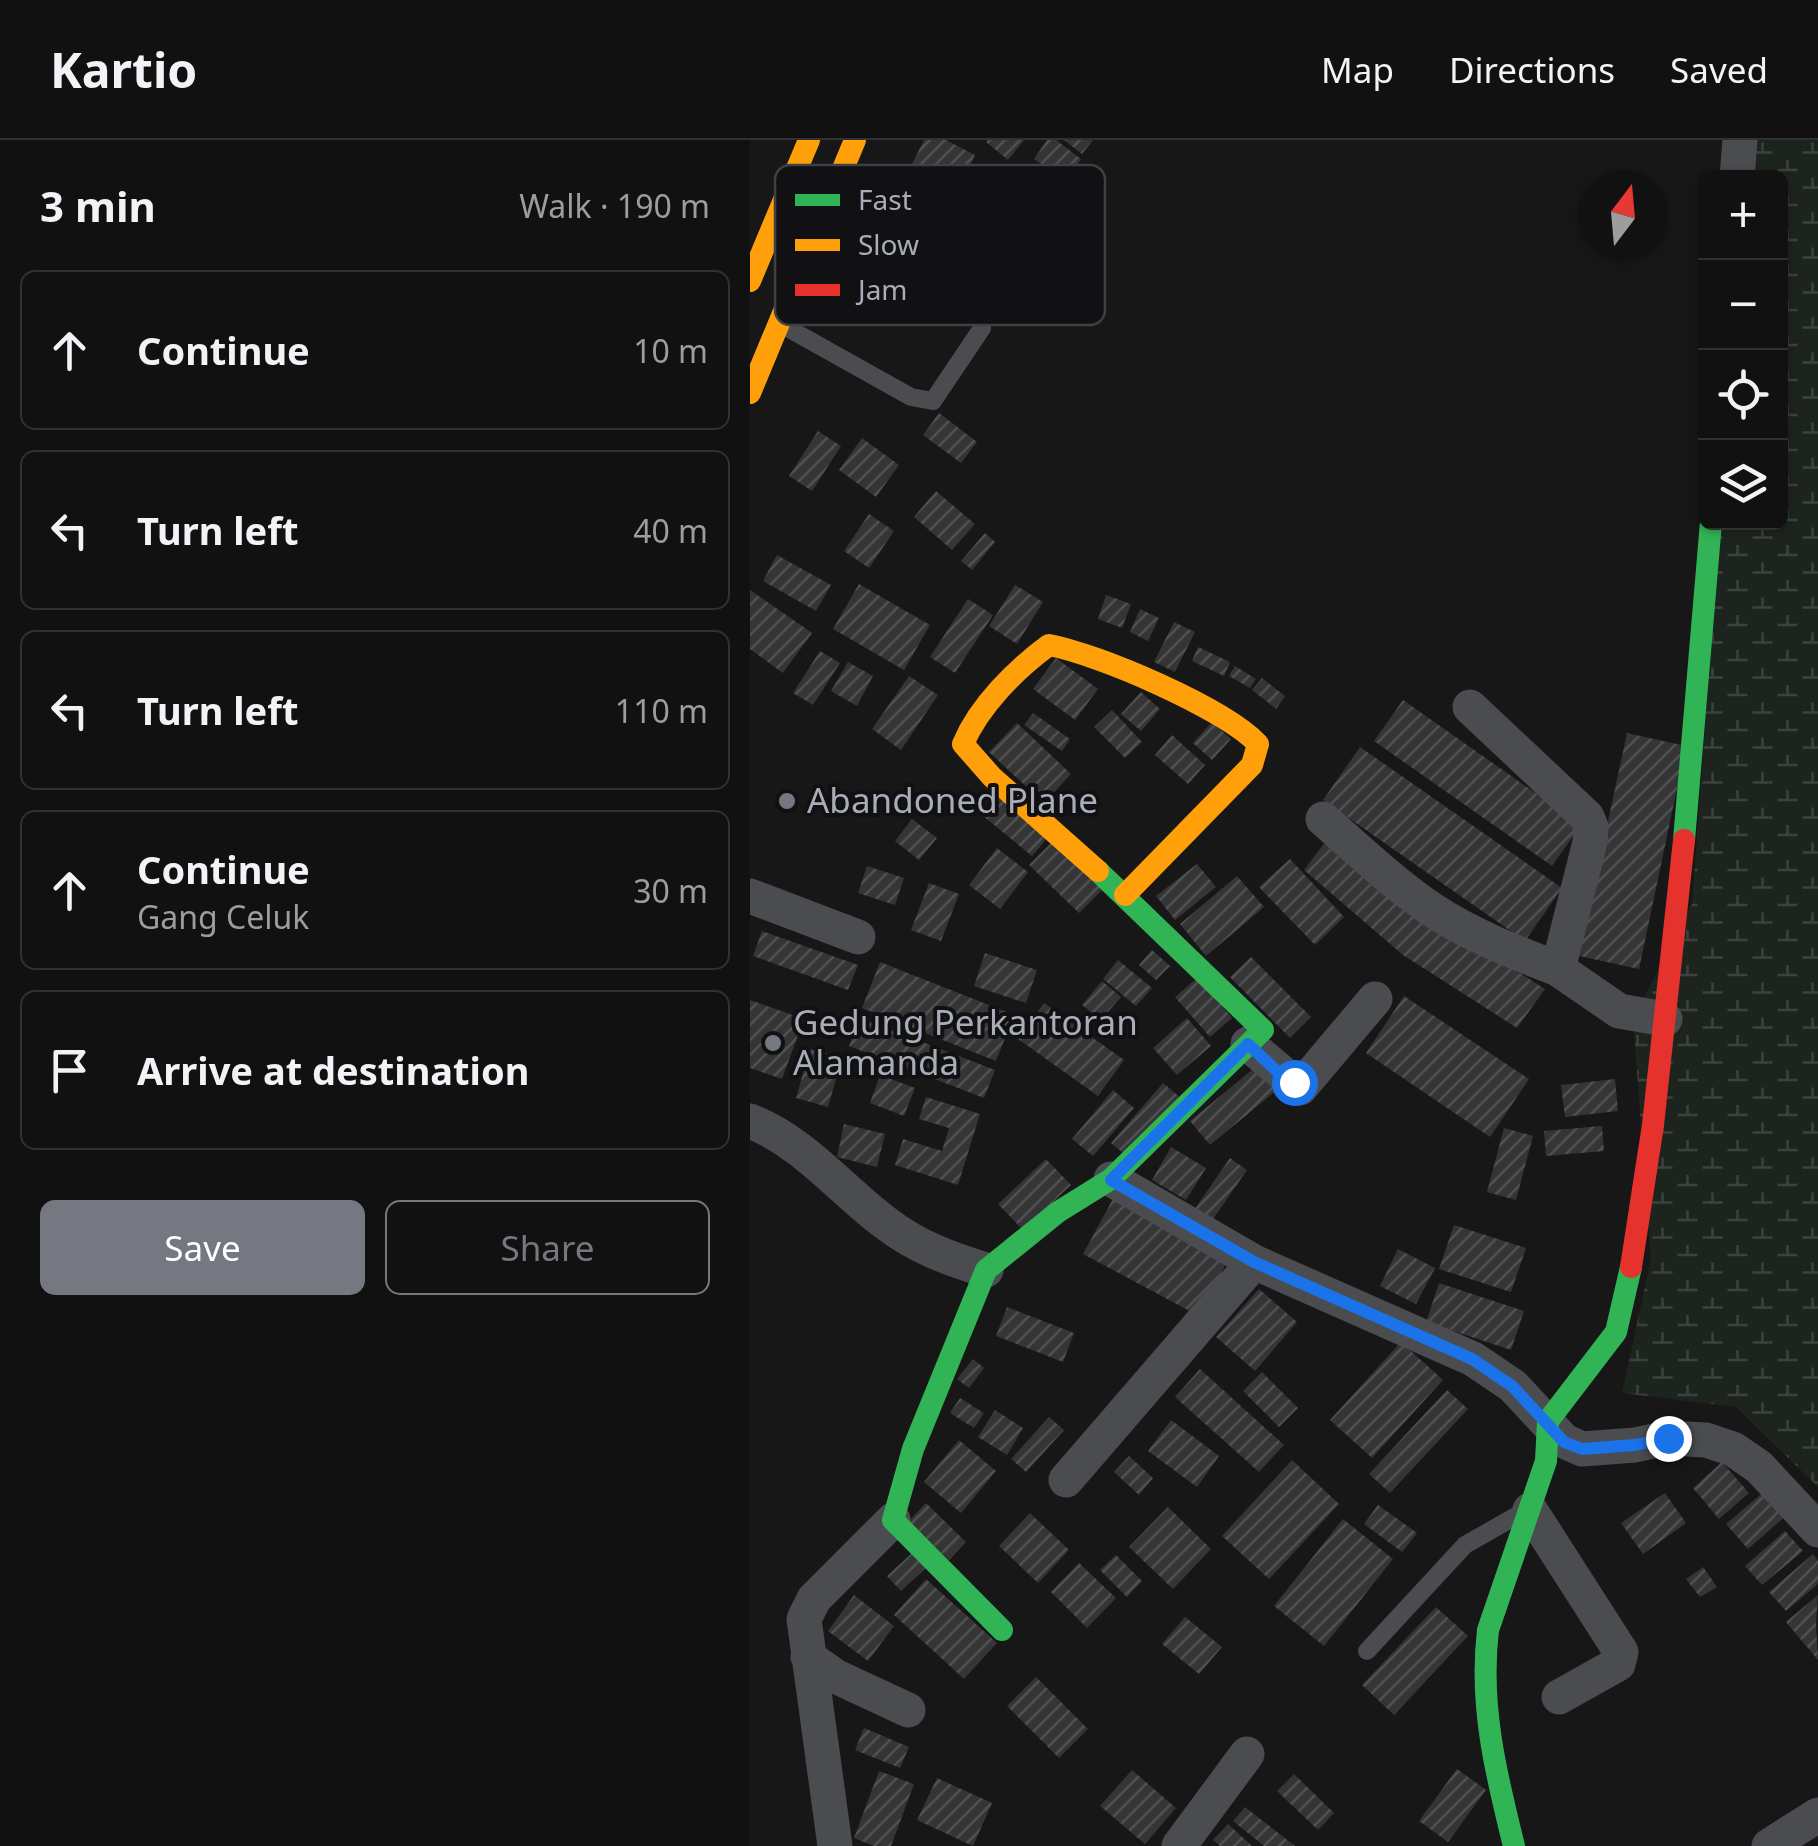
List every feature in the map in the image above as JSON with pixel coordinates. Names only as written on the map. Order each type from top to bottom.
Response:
[{"type":"main road","points":[[798,165],[809,140]]},
{"type":"main road","points":[[845,165],[856,140]]},
{"type":"main road","points":[[750,281],[775,220]]},
{"type":"main road","points":[[759,258],[775,266]]},
{"type":"main road","points":[[750,393],[755,367],[778,325]]},
{"type":"main road","points":[[1514,1846],[1490,1743],[1483,1698],[1484,1656],[1488,1630],[1546,1461],[1548,1421],[1616,1332],[1631,1270],[1694,763],[1711,530]]},
{"type":"main road","points":[[1002,1630],[893,1520],[912,1450],[986,1270],[1058,1212],[1111,1180],[1263,1030],[1125,894],[992,777],[963,744],[972,726],[1036,654],[1049,645],[1072,649],[1208,710],[1257,740],[1258,753],[1252,765],[1125,894]]},
{"type":"street","points":[[1738,170],[1740,140]]},
{"type":"street","points":[[1470,707],[1577,807],[1591,827],[1558,969]]},
{"type":"street","points":[[1323,819],[1431,909],[1507,949],[1558,969],[1619,1012],[1665,1019]]},
{"type":"street","points":[[750,896],[858,937]]},
{"type":"street","points":[[1248,1044],[1300,1088],[1375,999]]},
{"type":"street","points":[[750,1120],[790,1141],[904,1236],[936,1254],[986,1270]]},
{"type":"street","points":[[1111,1180],[1254,1262],[1472,1359],[1512,1386],[1564,1442],[1582,1449],[1668,1438],[1721,1444],[1759,1467],[1818,1530]]},
{"type":"street","points":[[1066,1480],[1254,1262]]},
{"type":"street","points":[[1530,1510],[1621,1652],[1618,1664],[1559,1697]]},
{"type":"street","points":[[835,1846],[804,1627],[809,1605],[893,1520]]},
{"type":"street","points":[[808,1658],[835,1676],[908,1710]]},
{"type":"street","points":[[1179,1846],[1248,1754]]},
{"type":"street","points":[[1769,1846],[1818,1815]]},
{"type":"lane","points":[[783,325],[911,396],[934,401],[982,328]]},
{"type":"lane","points":[[1367,1651],[1465,1546],[1530,1510]]},
{"type":"green space","points":[[1747,140],[1818,140],[1818,1487],[1736,1407],[1622,1393],[1651,1259],[1633,1019],[1692,904],[1719,530],[1788,530],[1788,170],[1745,170]]},
{"type":"building","points":[[924,140],[946,140],[975,155],[970,165],[912,165]]},
{"type":"building","points":[[988,140],[1024,140],[1008,160]]},
{"type":"building","points":[[1047,140],[1056,140],[1081,159],[1077,165],[1042,165],[1034,159]]},
{"type":"building","points":[[1064,140],[1093,140],[1082,154]]},
{"type":"building","points":[[939,413],[977,442],[961,463],[923,435]]},
{"type":"building","points":[[818,431],[841,446],[812,491],[789,476]]},
{"type":"building","points":[[862,438],[899,465],[876,497],[839,470]]},
{"type":"building","points":[[936,491],[975,524],[952,550],[914,517]]},
{"type":"building","points":[[869,514],[894,531],[869,568],[844,551]]},
{"type":"building","points":[[985,533],[995,542],[972,570],[961,561]]},
{"type":"building","points":[[777,555],[831,585],[816,611],[763,581]]},
{"type":"building","points":[[859,584],[930,625],[904,670],[833,629]]},
{"type":"building","points":[[1015,585],[1043,602],[1017,644],[989,626]]},
{"type":"building","points":[[750,590],[812,633],[783,673],[750,649]]},
{"type":"building","points":[[1106,595],[1131,604],[1122,628],[1098,619]]},
{"type":"building","points":[[968,599],[993,615],[955,673],[930,657]]},
{"type":"building","points":[[1140,609],[1159,618],[1148,641],[1130,632]]},
{"type":"building","points":[[1174,622],[1195,632],[1175,672],[1154,662]]},
{"type":"building","points":[[1198,647],[1230,662],[1224,676],[1192,661]]},
{"type":"building","points":[[820,651],[840,663],[813,705],[793,693]]},
{"type":"building","points":[[1056,658],[1098,689],[1075,720],[1033,689]]},
{"type":"building","points":[[848,662],[873,676],[857,706],[831,691]]},
{"type":"building","points":[[1235,666],[1256,679],[1250,688],[1229,676]]},
{"type":"building","points":[[909,676],[938,695],[901,750],[872,729]]},
{"type":"building","points":[[1262,678],[1285,696],[1276,709],[1252,690]]},
{"type":"building","points":[[1141,692],[1160,709],[1141,731],[1121,714]]},
{"type":"building","points":[[1403,700],[1581,825],[1552,866],[1374,741]]},
{"type":"building","points":[[1112,710],[1142,742],[1125,758],[1094,727]]},
{"type":"building","points":[[1033,713],[1070,739],[1062,751],[1024,725]]},
{"type":"building","points":[[1212,722],[1231,739],[1212,760],[1193,743]]},
{"type":"building","points":[[1017,723],[1071,774],[1044,803],[989,752]]},
{"type":"building","points":[[1627,733],[1686,746],[1639,969],[1579,956]]},
{"type":"building","points":[[1172,735],[1205,765],[1188,784],[1155,755]]},
{"type":"building","points":[[1360,747],[1562,888],[1525,941],[1323,800]]},
{"type":"building","points":[[999,794],[1049,836],[1032,856],[982,815]]},
{"type":"building","points":[[912,819],[937,838],[919,860],[895,841]]},
{"type":"building","points":[[1329,837],[1432,917],[1545,989],[1517,1028],[1403,955],[1304,870]]},
{"type":"building","points":[[1056,838],[1105,887],[1079,913],[1029,865]]},
{"type":"building","points":[[997,848],[1028,872],[1000,909],[969,885]]},
{"type":"building","points":[[1290,859],[1344,917],[1315,945],[1259,887]]},
{"type":"building","points":[[1197,864],[1216,887],[1175,920],[1156,896]]},
{"type":"building","points":[[867,866],[904,878],[895,905],[858,893]]},
{"type":"building","points":[[1237,876],[1264,907],[1206,956],[1180,924]]},
{"type":"building","points":[[929,883],[959,894],[941,941],[911,930]]},
{"type":"building","points":[[762,931],[858,965],[848,990],[753,956]]},
{"type":"building","points":[[1152,950],[1170,966],[1156,980],[1139,965]]},
{"type":"building","points":[[985,953],[1037,970],[1026,1003],[974,986]]},
{"type":"building","points":[[1251,957],[1311,1017],[1290,1038],[1230,977]]},
{"type":"building","points":[[1118,960],[1152,988],[1136,1006],[1103,979]]},
{"type":"building","points":[[880,962],[1014,1015],[996,1061],[862,1008]]},
{"type":"building","points":[[1198,977],[1232,1018],[1210,1037],[1175,997]]},
{"type":"building","points":[[1102,981],[1121,997],[1101,1020],[1082,1005]]},
{"type":"building","points":[[1404,996],[1529,1079],[1490,1137],[1366,1053]]},
{"type":"building","name":"Gedung Perkantoran Alamanda","points":[[750,1000],[804,1019],[782,1079],[750,1068]]},
{"type":"building","points":[[1044,1003],[1124,1060],[1098,1096],[1018,1039]]},
{"type":"building","points":[[860,1018],[995,1070],[984,1098],[849,1046]]},
{"type":"building","points":[[1187,1018],[1211,1046],[1177,1075],[1153,1048]]},
{"type":"building","points":[[810,1049],[842,1058],[828,1107],[796,1098]]},
{"type":"building","points":[[1258,1065],[1278,1089],[1210,1145],[1190,1121]]},
{"type":"building","points":[[880,1075],[915,1088],[904,1116],[870,1103]]},
{"type":"building","points":[[1615,1079],[1618,1111],[1565,1117],[1561,1085]]},
{"type":"building","points":[[1163,1083],[1181,1098],[1129,1158],[1111,1143]]},
{"type":"building","points":[[1113,1090],[1134,1108],[1093,1156],[1072,1139]]},
{"type":"building","points":[[926,1097],[980,1114],[958,1185],[895,1165],[903,1139],[942,1151],[949,1128],[919,1119]]},
{"type":"building","points":[[844,1124],[885,1134],[877,1167],[837,1157]]},
{"type":"building","points":[[1602,1126],[1604,1151],[1546,1156],[1544,1131]]},
{"type":"building","points":[[1504,1128],[1533,1136],[1516,1200],[1487,1192]]},
{"type":"building","points":[[1171,1147],[1206,1168],[1186,1200],[1152,1180]]},
{"type":"building","points":[[1230,1158],[1247,1170],[1209,1225],[1192,1213]]},
{"type":"building","points":[[1046,1159],[1071,1185],[1023,1230],[998,1204]]},
{"type":"building","points":[[1114,1197],[1229,1258],[1199,1316],[1083,1254]]},
{"type":"building","points":[[1454,1225],[1526,1248],[1511,1292],[1439,1269]]},
{"type":"building","points":[[1398,1249],[1435,1268],[1416,1304],[1380,1286]]},
{"type":"building","points":[[1439,1283],[1524,1311],[1511,1350],[1426,1322]]},
{"type":"building","points":[[1259,1289],[1297,1322],[1255,1371],[1216,1337]]},
{"type":"building","points":[[1007,1307],[1074,1333],[1063,1362],[996,1336]]},
{"type":"building","points":[[1401,1342],[1443,1380],[1372,1458],[1330,1420]]},
{"type":"building","points":[[973,1359],[984,1368],[969,1388],[957,1379]]},
{"type":"building","points":[[1200,1369],[1284,1445],[1259,1472],[1175,1397]]},
{"type":"building","points":[[1262,1372],[1298,1408],[1279,1427],[1243,1391]]},
{"type":"building","points":[[1447,1390],[1468,1409],[1390,1493],[1369,1474]]},
{"type":"building","points":[[960,1398],[984,1413],[974,1428],[950,1413]]},
{"type":"building","points":[[995,1410],[1023,1428],[1007,1455],[978,1437]]},
{"type":"building","points":[[1049,1417],[1064,1430],[1026,1472],[1011,1459]]},
{"type":"building","points":[[1171,1420],[1219,1456],[1197,1487],[1148,1451]]},
{"type":"building","points":[[959,1440],[996,1471],[961,1513],[924,1482]]},
{"type":"building","points":[[1129,1456],[1153,1478],[1139,1495],[1114,1472]]},
{"type":"building","points":[[1292,1460],[1339,1504],[1269,1579],[1222,1536]]},
{"type":"building","points":[[1722,1462],[1749,1493],[1719,1519],[1693,1488]]},
{"type":"building","points":[[1767,1489],[1789,1513],[1748,1549],[1726,1524]]},
{"type":"building","points":[[1665,1493],[1686,1523],[1643,1554],[1621,1523]]},
{"type":"building","points":[[926,1503],[966,1542],[949,1560],[909,1521]]},
{"type":"building","points":[[1378,1505],[1417,1533],[1402,1552],[1364,1524]]},
{"type":"building","points":[[1168,1507],[1211,1549],[1173,1589],[1129,1547]]},
{"type":"building","points":[[1030,1513],[1069,1550],[1038,1583],[999,1546]]},
{"type":"building","points":[[1343,1519],[1393,1559],[1324,1646],[1274,1606]]},
{"type":"building","points":[[1785,1531],[1803,1551],[1762,1585],[1745,1566]]},
{"type":"building","points":[[912,1553],[926,1568],[901,1591],[887,1576]]},
{"type":"building","points":[[1813,1554],[1818,1561],[1818,1584],[1786,1611],[1769,1592]]},
{"type":"building","points":[[1116,1555],[1142,1581],[1127,1597],[1100,1570]]},
{"type":"building","points":[[1079,1563],[1116,1598],[1087,1628],[1051,1592]]},
{"type":"building","points":[[1703,1567],[1717,1587],[1700,1597],[1686,1579]]},
{"type":"building","points":[[926,1579],[997,1643],[964,1679],[894,1615]]},
{"type":"building","points":[[854,1595],[894,1626],[868,1661],[828,1631]]},
{"type":"building","points":[[1818,1595],[1816,1624],[1818,1660],[1786,1622]]},
{"type":"building","points":[[1436,1607],[1468,1636],[1394,1715],[1362,1685]]},
{"type":"building","points":[[1185,1617],[1222,1647],[1199,1674],[1162,1644]]},
{"type":"building","points":[[1036,1677],[1088,1729],[1059,1758],[1007,1706]]},
{"type":"building","points":[[864,1728],[909,1747],[900,1768],[855,1750]]},
{"type":"building","points":[[1457,1769],[1486,1790],[1448,1842],[1419,1821]]},
{"type":"building","points":[[1132,1770],[1176,1808],[1145,1844],[1100,1806]]},
{"type":"building","points":[[879,1771],[914,1784],[891,1846],[874,1846],[854,1838]]},
{"type":"building","points":[[1294,1774],[1334,1813],[1318,1830],[1277,1791]]},
{"type":"building","points":[[937,1778],[992,1803],[973,1846],[917,1820]]},
{"type":"building","points":[[1245,1807],[1295,1846],[1264,1846],[1233,1821]]},
{"type":"building","points":[[1228,1824],[1252,1846],[1220,1846],[1213,1840]]},
{"type":"traffic: fast","points":[[1684,840],[1710,530]]},
{"type":"traffic: fast","points":[[1002,1630],[893,1520],[913,1449],[986,1270],[1058,1212],[1111,1179],[1263,1030],[1098,871]]},
{"type":"traffic: fast","points":[[1514,1846],[1495,1766],[1488,1712],[1488,1630],[1546,1461],[1548,1421],[1616,1332],[1631,1267]]},
{"type":"traffic: slow","points":[[799,165],[809,140]]},
{"type":"traffic: slow","points":[[845,165],[855,140]]},
{"type":"traffic: slow","points":[[750,281],[775,221]]},
{"type":"traffic: slow","points":[[750,393],[778,325]]},
{"type":"traffic: slow","points":[[1098,871],[992,777],[963,744],[1000,689],[1049,645],[1098,659],[1159,684],[1218,715],[1258,744],[1252,765],[1125,895]]},
{"type":"traffic: jam","points":[[1631,1267],[1653,1125],[1684,840]]},
{"type":"place","name":"Abandoned Plane","points":[[787,801]]},
{"type":"place","name":"Gedung Perkantoran Alamanda","points":[[773,1043]]},
{"type":"route","points":[[1294,1082],[1248,1044],[1111,1180],[1254,1262],[1472,1359],[1512,1386],[1564,1442],[1582,1449],[1668,1438]]}]
